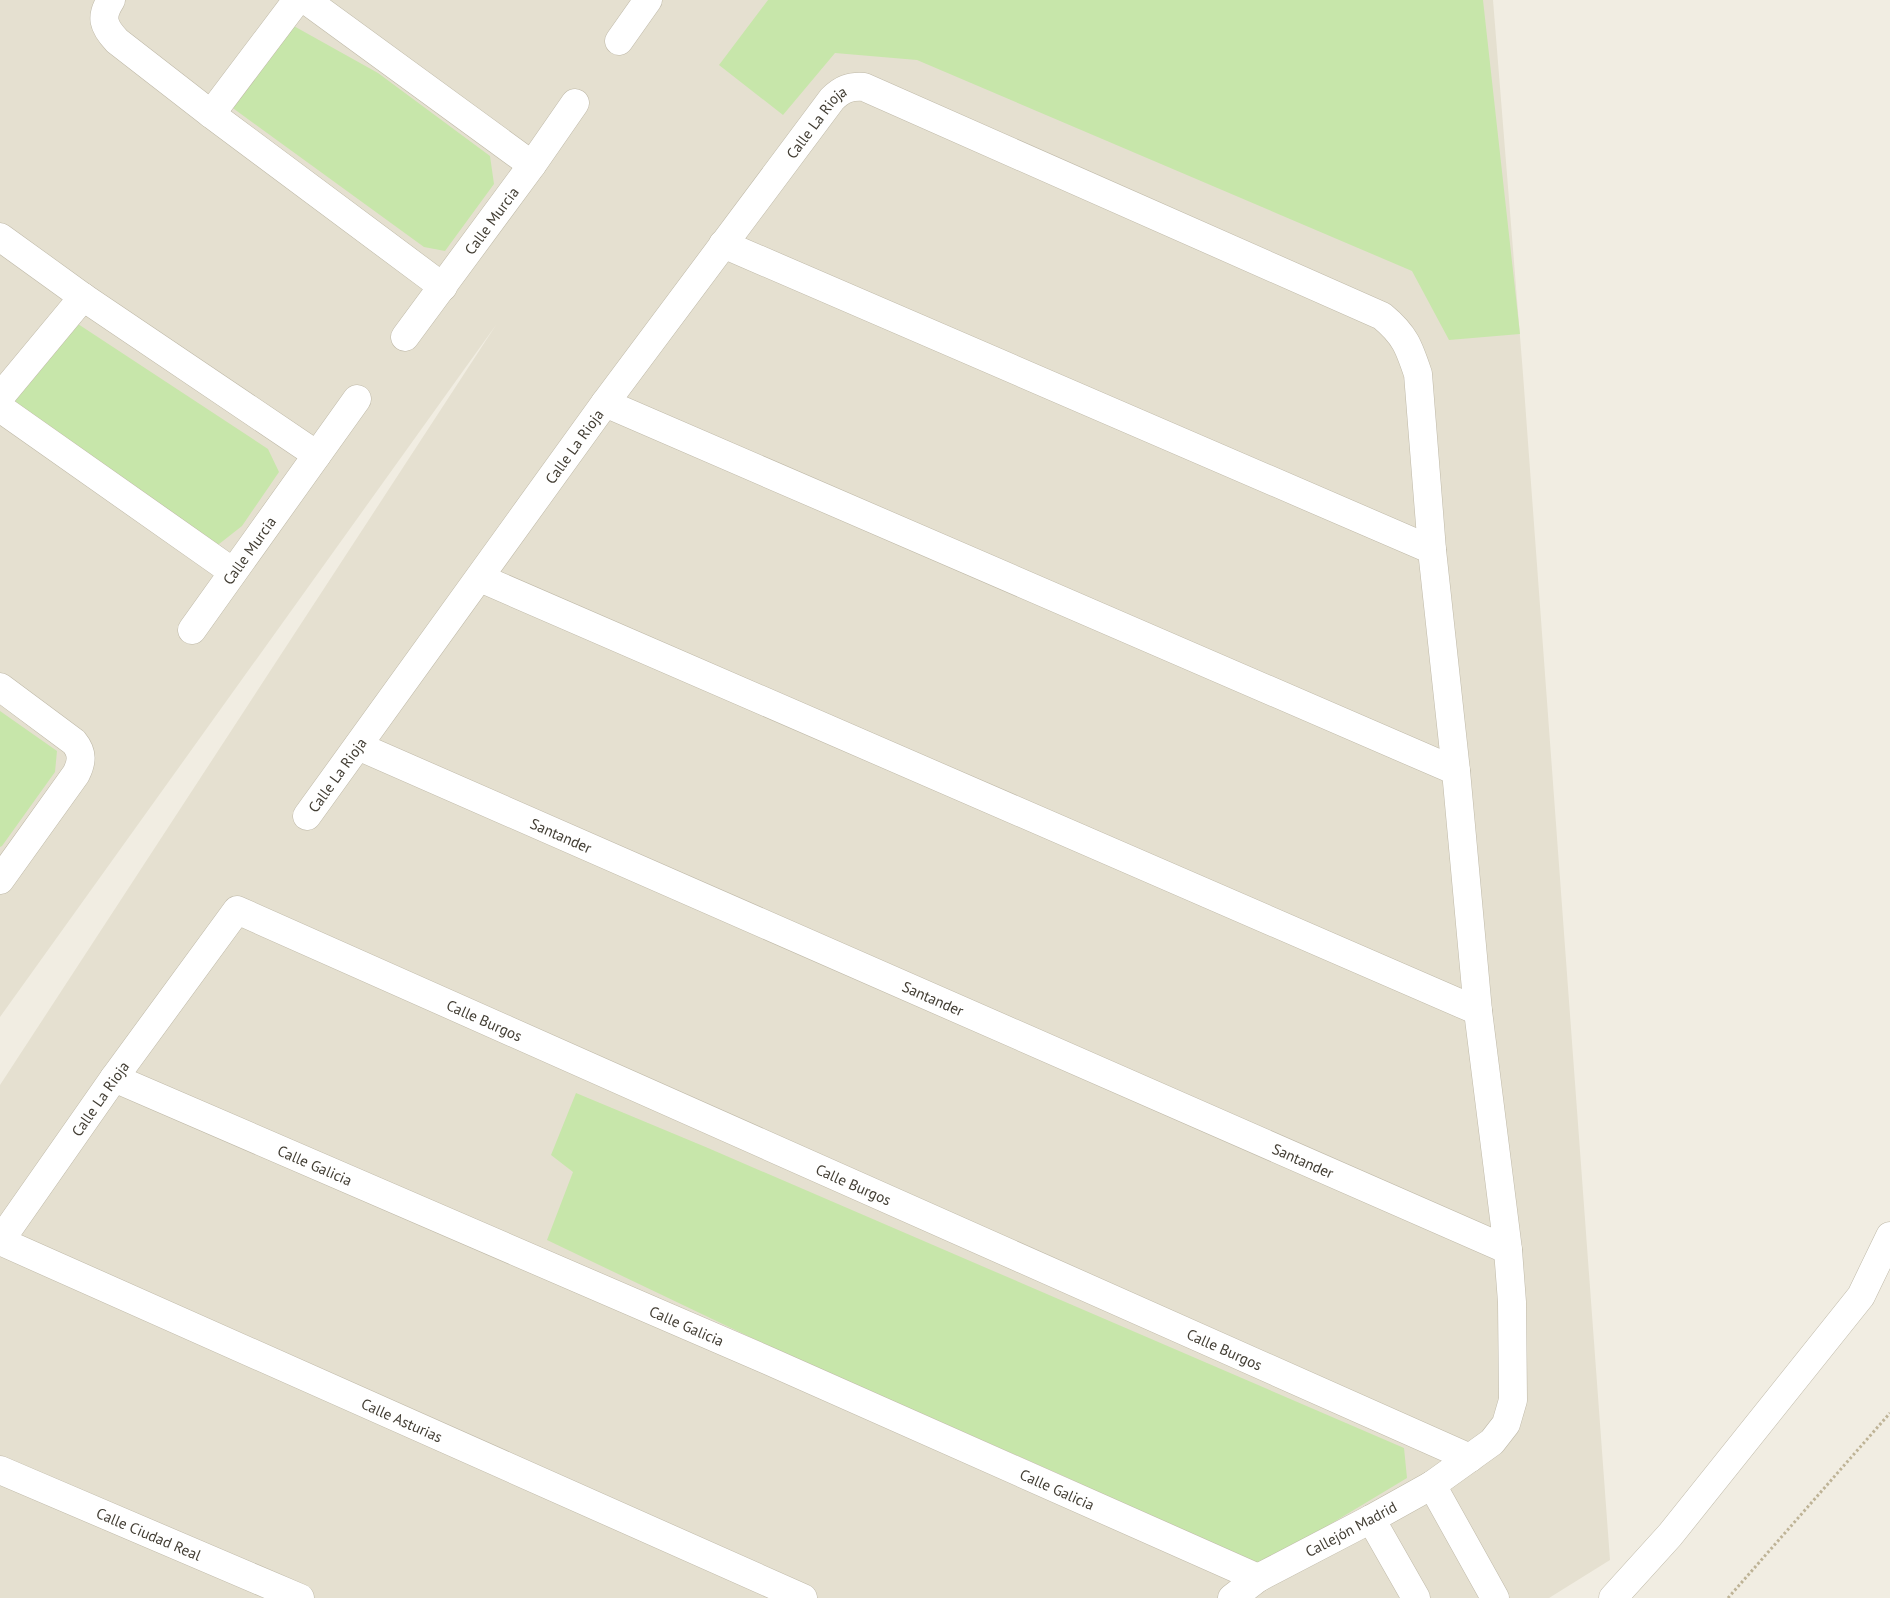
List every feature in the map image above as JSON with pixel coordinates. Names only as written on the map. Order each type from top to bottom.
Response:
[{"type":"street","points":[[111,0],[105,9],[104,17],[110,33],[117,41],[442,287]]},
{"type":"street","points":[[211,114],[297,0]]},
{"type":"street","points":[[306,0],[532,165]]},
{"type":"street","points":[[619,41],[648,0]]},
{"type":"street","name":"Calle La Rioja","points":[[307,816],[605,403],[832,99],[841,90],[852,86]]},
{"type":"street","name":"Callejón Madrid","points":[[852,86],[864,87],[1382,316],[1397,329],[1409,346],[1418,374],[1432,550],[1456,771],[1478,1011],[1508,1250],[1512,1302],[1513,1400],[1506,1424],[1492,1442],[1432,1485],[1258,1578],[1232,1598]]},
{"type":"street","name":"Calle Murcia","points":[[405,338],[575,103]]},
{"type":"street","points":[[0,237],[83,297],[317,455]]},
{"type":"street","points":[[724,244],[1432,550]]},
{"type":"street","points":[[0,397],[83,297]]},
{"type":"street","name":"Calle Murcia","points":[[192,630],[357,399]]},
{"type":"street","points":[[605,403],[1456,771]]},
{"type":"street","points":[[0,408],[233,572]]},
{"type":"street","points":[[480,578],[1478,1011]]},
{"type":"street","points":[[0,687],[74,742],[80,749],[81,764],[76,774],[1,877]]},
{"type":"street","name":"Santander","points":[[358,746],[1508,1250]]},
{"type":"street","name":"Calle La Rioja","points":[[0,1241],[114,1078],[237,910]]},
{"type":"street","name":"Calle Burgos","points":[[237,910],[1470,1458]]},
{"type":"street","name":"Calle Galicia","points":[[114,1078],[769,1361],[1258,1578]]},
{"type":"street","points":[[1613,1598],[1670,1535],[1861,1296],[1890,1236]]},
{"type":"street","name":"Calle Asturias","points":[[0,1241],[803,1598]]},
{"type":"street","points":[[1861,1296],[1890,1277]]},
{"type":"street","name":"Calle Ciudad Real","points":[[0,1470],[300,1598]]},
{"type":"street","points":[[1432,1485],[1495,1598]]},
{"type":"street","points":[[1371,1519],[1416,1598]]},
{"type":"path","points":[[1728,1598],[1890,1413]]},
{"type":"shaded area","points":[[0,0],[1493,0],[1523,374],[1610,1560],[1549,1598],[0,1598],[0,1085],[496,325],[0,1017]]},
{"type":"green space","points":[[768,0],[1483,0],[1520,334],[1449,340],[1412,271],[917,60],[835,53],[783,115],[719,65]]},
{"type":"green space","points":[[292,25],[378,73],[490,156],[494,184],[445,251],[424,247],[230,106]]},
{"type":"green space","points":[[78,324],[268,449],[279,472],[242,526],[214,548],[13,401]]},
{"type":"green space","points":[[0,711],[57,751],[55,772],[0,847]]},
{"type":"green space","points":[[576,1093],[1404,1448],[1407,1478],[1259,1567],[1066,1477],[777,1350],[547,1240],[573,1172],[551,1155]]}]
